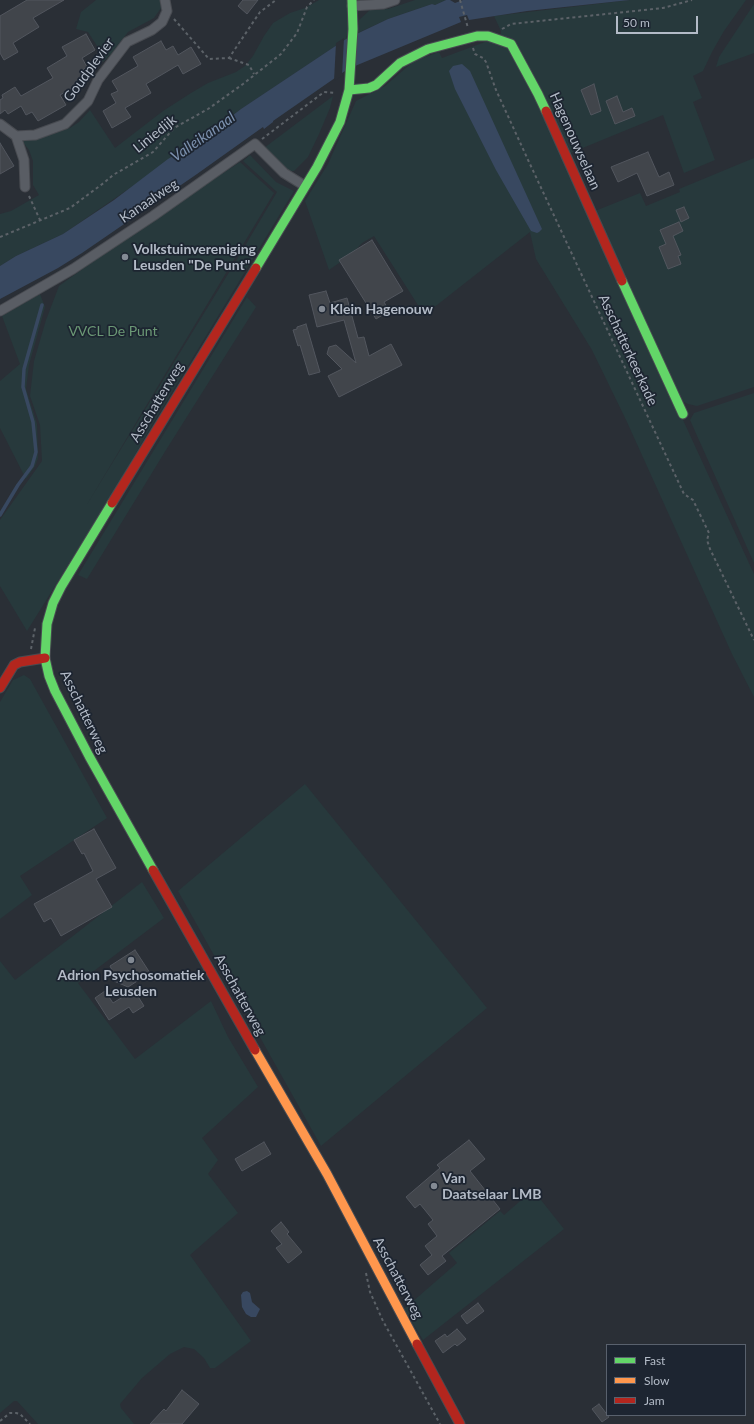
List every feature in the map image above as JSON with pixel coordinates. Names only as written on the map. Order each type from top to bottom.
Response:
[{"type":"street","points":[[165,0],[166,11]]},
{"type":"street","points":[[352,3],[383,4],[396,0]]},
{"type":"street","name":"Asschatterweg","points":[[352,3],[353,29],[349,90],[340,122],[317,167],[61,587],[53,603],[47,624],[45,658],[49,676],[55,691],[89,756],[272,1081],[327,1174],[460,1424]]},
{"type":"street","name":"Goudplevier","points":[[16,136],[35,135],[65,124],[88,101],[98,80],[127,42],[152,30],[162,22],[166,11]]},
{"type":"street","name":"Hagenouwselaan","points":[[349,90],[369,88],[376,85],[400,64],[428,49],[477,36],[494,37],[508,42],[514,48],[538,94],[683,414]]},
{"type":"street","points":[[0,124],[16,136],[24,160],[25,187]]},
{"type":"street","points":[[255,144],[284,173],[305,186]]},
{"type":"street","name":"Kanaalweg","points":[[0,311],[73,269],[153,216],[255,144]]},
{"type":"street","points":[[0,688],[14,665],[45,658]]},
{"type":"path","points":[[229,58],[260,12],[276,0]]},
{"type":"path","name":"Liniedijk","points":[[0,237],[70,208],[113,175],[153,152],[174,128],[208,109],[267,66],[281,54],[297,33],[307,7],[314,0]]},
{"type":"path","points":[[460,0],[466,20]]},
{"type":"path","points":[[494,37],[494,35],[511,24],[663,8],[692,0]]},
{"type":"path","points":[[166,11],[209,59],[229,58],[249,65],[254,74]]},
{"type":"path","name":"Asschatterkeerkade","points":[[474,50],[475,54],[483,58],[486,64],[496,90],[529,162],[684,494],[693,500],[709,533],[707,540],[710,549],[754,640]]},
{"type":"path","points":[[255,144],[324,92],[337,92]]},
{"type":"path","points":[[25,187],[40,220]]},
{"type":"path","points":[[32,660],[32,637],[36,624]]},
{"type":"path","name":"Asschatterweg","points":[[366,1271],[370,1292],[383,1321],[440,1424]]},
{"type":"path","points":[[0,1421],[10,1413],[16,1413],[20,1414],[30,1424]]},
{"type":"green space","points":[[96,0],[160,0],[161,8],[154,18],[128,32],[103,62],[99,56],[99,49],[88,32],[76,29],[81,12]]},
{"type":"green space","points":[[319,0],[347,0],[349,26],[346,39],[241,109],[204,137],[63,234],[16,256],[0,266],[0,214],[11,211],[39,195],[33,185],[33,161],[29,150],[22,141],[41,138],[70,128],[79,122],[90,110],[115,148],[163,111],[191,93],[208,83],[236,72],[245,66],[253,56],[273,23],[290,13],[305,8]]},
{"type":"green space","points":[[415,0],[446,0],[435,5],[432,4],[388,19],[358,33],[359,20],[370,10],[388,9]]},
{"type":"green space","points":[[630,0],[746,0],[724,31],[703,71],[693,76],[702,98],[693,102],[715,160],[684,173],[663,115],[568,154],[512,49],[754,574],[754,697],[732,654],[627,422],[592,350],[536,259],[530,232],[437,305],[423,313],[374,236],[362,243],[352,254],[329,270],[305,201],[328,164],[356,101],[385,86],[414,61],[439,52],[442,58],[501,36],[501,31],[494,16]]},
{"type":"green space","points":[[754,4],[754,53],[716,67],[719,57]]},
{"type":"green space","points":[[333,96],[330,108],[308,157],[294,171],[289,171],[264,148]]},
{"type":"green space","name":"VVCL De Punt","points":[[250,155],[276,182],[294,191],[152,425],[113,493],[27,631],[0,586],[0,520],[42,461],[40,425],[30,396],[34,361],[46,320],[59,286],[142,226],[240,162],[274,193],[86,506],[277,192],[243,161]]},
{"type":"green space","points":[[754,158],[754,387],[697,406],[688,404],[682,401],[595,211],[640,193],[646,206],[680,192],[679,189]]},
{"type":"green space","points":[[40,294],[45,307],[29,365],[26,389],[37,424],[38,458],[35,466],[26,479],[0,428],[0,381],[20,364],[2,316]]},
{"type":"green space","points":[[247,297],[256,307],[87,579],[78,575]]},
{"type":"green space","points":[[754,393],[754,563],[690,420],[694,413]]},
{"type":"green space","points":[[24,675],[30,679],[107,818],[20,876],[32,895],[0,919],[0,702],[13,680]]},
{"type":"green space","points":[[305,784],[487,1008],[321,1146],[178,891]]},
{"type":"green space","points":[[142,882],[164,918],[78,983],[135,1059],[211,1001],[228,1037],[258,1087],[202,1138],[218,1160],[208,1174],[238,1213],[190,1255],[251,1341],[215,1368],[210,1368],[204,1358],[194,1349],[184,1347],[170,1354],[142,1378],[120,1404],[121,1408],[134,1424],[38,1424],[17,1401],[14,1401],[0,1413],[0,961],[15,980]]},
{"type":"green space","points":[[533,1190],[564,1229],[423,1340],[404,1309],[457,1263],[449,1253],[500,1211],[504,1215]]},
{"type":"water","points":[[446,0],[450,0],[455,3],[463,0],[630,0],[527,11],[469,20],[467,15],[459,17],[461,22],[355,66],[345,71],[273,121],[264,129],[263,127],[82,253],[58,268],[0,299],[0,266],[16,256],[63,234],[114,200],[168,159],[204,137],[241,109],[346,39],[388,19],[432,4],[435,5]]},
{"type":"water","points":[[462,64],[470,71],[542,229],[537,233],[531,231],[496,170],[455,89],[449,71],[453,66]]},
{"type":"water","points":[[247,1291],[250,1293],[252,1302],[260,1309],[256,1317],[251,1317],[246,1314],[242,1307],[241,1295],[243,1292]]},
{"type":"pier","points":[[344,38],[342,76],[334,81],[336,43]]},
{"type":"building","points":[[27,0],[64,0],[33,18],[39,27],[13,43],[18,52],[4,60],[0,53],[0,16]]},
{"type":"building","points":[[243,0],[258,0],[247,14],[238,6]]},
{"type":"building","points":[[86,34],[95,50],[82,58],[87,67],[81,71],[86,80],[60,95],[66,105],[38,121],[32,112],[26,115],[21,106],[8,114],[5,110],[0,114],[0,100],[3,98],[2,95],[15,87],[21,96],[53,78],[47,68],[67,56],[62,47]]},
{"type":"building","points":[[161,41],[166,50],[173,46],[178,55],[191,47],[201,64],[183,74],[178,65],[146,84],[151,93],[125,108],[131,117],[112,128],[103,111],[116,103],[111,94],[118,91],[112,81],[138,66],[133,57]]},
{"type":"building","points":[[594,84],[601,111],[591,115],[581,90]]},
{"type":"building","points":[[617,96],[623,112],[632,108],[635,116],[615,124],[606,101]]},
{"type":"building","points":[[0,143],[14,166],[0,174]]},
{"type":"building","points":[[648,152],[659,177],[669,172],[674,185],[647,196],[637,173],[618,182],[611,167]]},
{"type":"building","points":[[684,207],[689,218],[681,222],[676,210]]},
{"type":"building","points":[[679,222],[683,231],[673,236],[681,255],[678,256],[681,264],[668,269],[659,247],[666,244],[660,230]]},
{"type":"building","points":[[372,240],[403,291],[384,302],[389,311],[376,319],[339,260]]},
{"type":"building","points":[[326,291],[330,303],[347,298],[358,338],[364,337],[369,356],[391,344],[402,365],[339,397],[328,376],[342,369],[327,354],[329,347],[336,345],[356,363],[344,320],[317,327],[309,295]]},
{"type":"building","points":[[306,324],[320,372],[309,375],[300,345],[298,346],[293,330]]},
{"type":"building","points":[[94,829],[116,868],[96,879],[112,907],[61,936],[51,918],[44,922],[34,904],[93,871],[84,853],[82,854],[74,840]]},
{"type":"building","points":[[135,950],[150,973],[128,987],[114,981],[108,972],[112,970],[110,966]]},
{"type":"building","points":[[134,990],[144,1006],[133,1013],[129,1007],[109,1020],[95,998],[105,991],[113,1003]]},
{"type":"building","points":[[469,1140],[485,1159],[470,1171],[500,1209],[442,1256],[446,1261],[428,1275],[420,1265],[432,1255],[425,1246],[437,1236],[428,1224],[433,1220],[420,1204],[415,1208],[406,1197],[440,1168],[437,1165]]},
{"type":"building","points":[[264,1142],[271,1154],[242,1171],[235,1159]]},
{"type":"building","points":[[281,1222],[289,1232],[287,1234],[302,1252],[288,1263],[276,1248],[282,1244],[271,1231]]},
{"type":"building","points":[[478,1303],[484,1311],[467,1324],[461,1316]]},
{"type":"building","points":[[457,1329],[466,1339],[457,1346],[455,1344],[443,1353],[435,1341],[445,1334],[447,1337]]},
{"type":"building","points":[[182,1390],[199,1404],[182,1424],[150,1424],[164,1409],[166,1411]]},
{"type":"building","points":[[599,1404],[606,1413],[606,1416],[609,1417],[602,1422],[592,1409]]},
{"type":"waterway","points":[[0,515],[18,485],[32,466],[36,452],[33,422],[23,387],[24,369],[42,305]]},
{"type":"traffic: fast","points":[[256,268],[317,167],[340,122],[349,90],[353,29],[352,0]]},
{"type":"traffic: fast","points":[[349,90],[369,88],[376,85],[400,63],[428,49],[477,36],[488,36],[511,44],[546,111]]},
{"type":"traffic: fast","points":[[622,281],[683,414]]},
{"type":"traffic: fast","points":[[112,503],[61,587],[53,603],[47,624],[45,658],[49,676],[55,691],[89,756],[153,870]]},
{"type":"traffic: slow","points":[[255,1050],[327,1174],[417,1344]]},
{"type":"traffic: jam","points":[[546,111],[622,281]]},
{"type":"traffic: jam","points":[[112,503],[256,268]]},
{"type":"traffic: jam","points":[[0,688],[14,665],[20,662],[45,658]]},
{"type":"traffic: jam","points":[[153,870],[255,1050]]},
{"type":"traffic: jam","points":[[417,1344],[460,1424]]},
{"type":"place","name":"Volkstuinvereniging Leusden \"De Punt\"","points":[[125,257]]},
{"type":"place","name":"Klein Hagenouw","points":[[322,309]]},
{"type":"place","name":"Adrion Psychosomatiek Leusden","points":[[131,960]]},
{"type":"place","name":"Van Daatselaar LMB","points":[[434,1186]]},
{"type":"water label","name":"Valleikanaal","points":[[203,137]]}]
